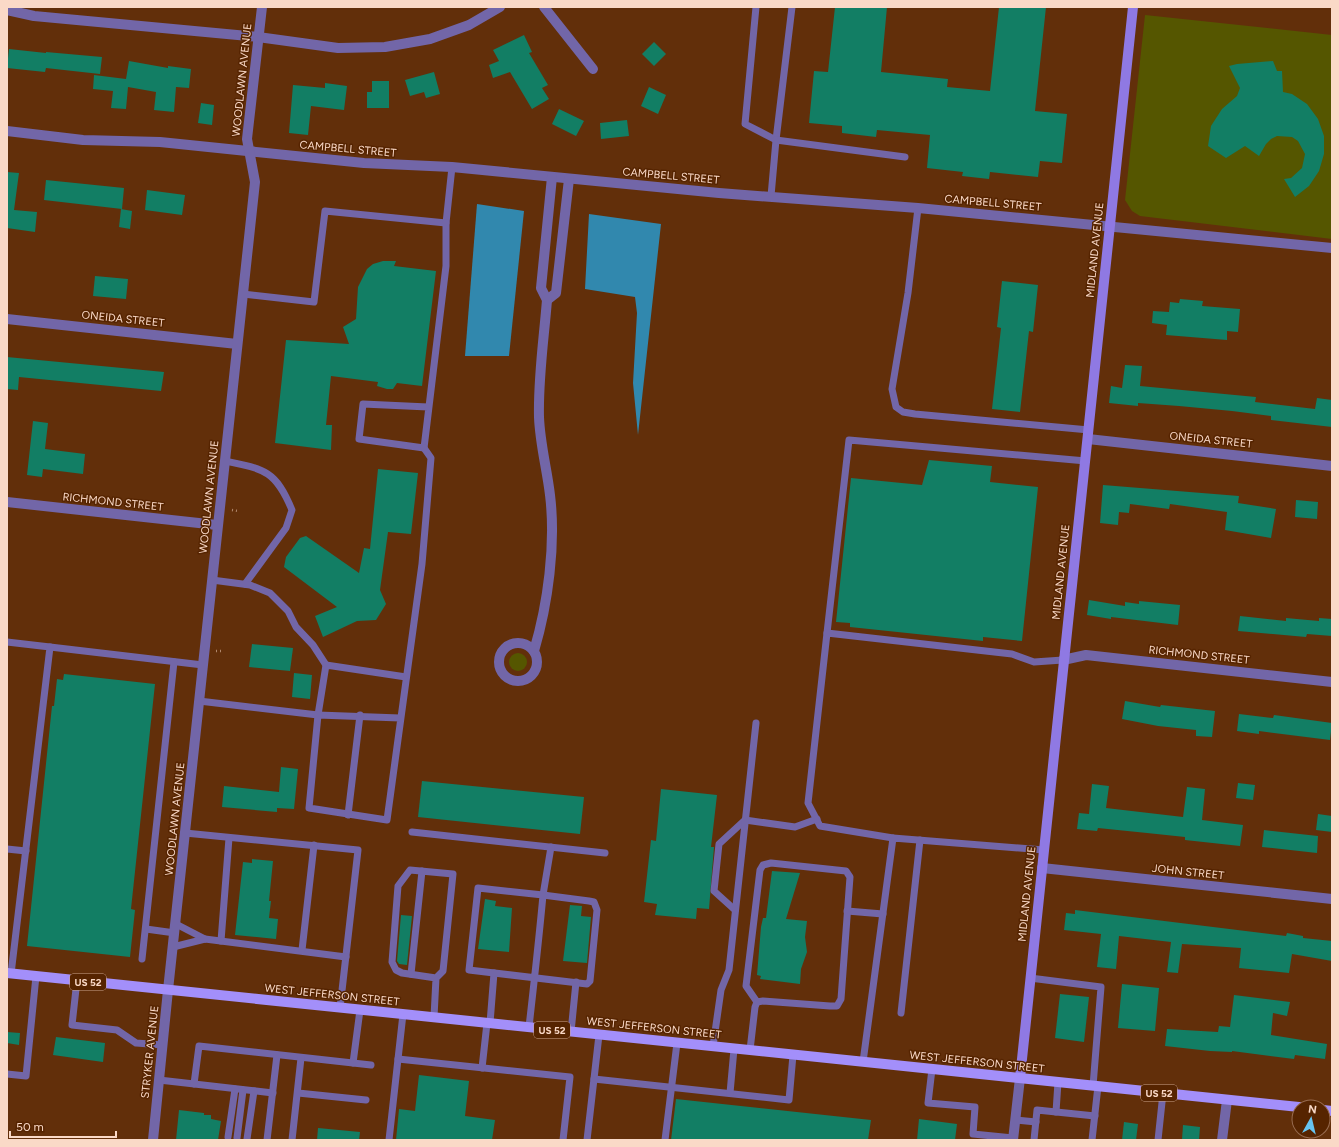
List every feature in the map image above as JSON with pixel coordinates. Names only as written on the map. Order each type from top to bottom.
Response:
[{"type":"main road","name":"MIDLAND AVENUE","points":[[1020,1078],[1133,7]]},
{"type":"main road","name":"WEST JEFFERSON STREET","points":[[9,973],[1291,1106]]},
{"type":"street","name":"WOODLAWN AVENUE","points":[[168,990],[255,182],[247,139],[262,7]]},
{"type":"street","points":[[7,10],[34,16],[258,37],[338,48],[385,47],[430,40],[469,25],[500,7]]},
{"type":"street","points":[[544,7],[593,69]]},
{"type":"street","name":"CAMPBELL STREET","points":[[7,131],[83,140],[160,142],[400,166],[452,167],[569,179],[918,208],[1110,225],[1332,248]]},
{"type":"street","points":[[534,651],[541,627],[551,544],[550,495],[542,451],[539,416],[547,300],[541,288],[552,177]]},
{"type":"street","points":[[547,300],[556,292],[569,179]]},
{"type":"street","name":"ONEIDA STREET","points":[[7,319],[237,344]]},
{"type":"street","name":"ONEIDA STREET","points":[[1089,435],[1332,466]]},
{"type":"street","name":"RICHMOND STREET","points":[[7,502],[217,525]]},
{"type":"street","name":"RICHMOND STREET","points":[[1063,660],[1086,655],[1332,682]]},
{"type":"street","name":"JOHN STREET","points":[[1042,868],[1332,899]]},
{"type":"street","name":"STRYKER AVENUE","points":[[153,1140],[168,990]]},
{"type":"street","name":"MIDLAND AVENUE","points":[[1013,1139],[1020,1078]]},
{"type":"street","points":[[1222,1140],[1226,1100]]},
{"type":"lane","points":[[756,7],[745,124],[776,140],[905,157]]},
{"type":"lane","points":[[771,196],[776,140],[792,7]]},
{"type":"lane","points":[[212,580],[245,584],[270,593],[288,611],[296,627],[313,645],[326,664],[318,715],[309,808],[387,820],[420,580],[431,458],[424,448],[446,266],[446,223],[452,167]]},
{"type":"lane","points":[[918,208],[908,293],[892,389],[896,407],[903,412],[915,414],[1089,435]]},
{"type":"lane","points":[[242,294],[314,302],[325,211],[446,223]]},
{"type":"lane","points":[[424,448],[358,439],[363,404],[428,407]]},
{"type":"lane","points":[[1044,850],[893,838],[820,826],[808,803],[849,440],[1086,461]]},
{"type":"lane","points":[[225,461],[252,466],[271,475],[284,491],[292,510],[286,528],[245,584]]},
{"type":"lane","points":[[827,633],[1012,654],[1034,662],[1063,660]]},
{"type":"lane","points":[[7,642],[203,665]]},
{"type":"lane","points":[[9,973],[26,851],[50,647]]},
{"type":"lane","points":[[142,959],[174,662]]},
{"type":"lane","points":[[326,664],[406,677]]},
{"type":"lane","points":[[199,701],[318,715],[360,715],[400,718]]},
{"type":"lane","points":[[348,815],[360,715]]},
{"type":"lane","points":[[713,1046],[721,990],[729,970],[756,723]]},
{"type":"lane","points":[[735,910],[714,891],[718,844],[745,820],[794,827],[817,819]]},
{"type":"lane","points":[[412,832],[605,853]]},
{"type":"lane","points":[[185,834],[358,850],[340,1008]]},
{"type":"lane","points":[[221,941],[229,838]]},
{"type":"lane","points":[[863,1062],[893,838]]},
{"type":"lane","points":[[901,1013],[920,840]]},
{"type":"lane","points":[[302,950],[314,845]]},
{"type":"lane","points":[[529,1027],[543,895],[550,847]]},
{"type":"lane","points":[[7,849],[26,851]]},
{"type":"lane","points":[[771,863],[846,871],[850,877],[842,999],[838,1006],[757,1002],[746,986],[760,870],[763,865],[771,863]]},
{"type":"lane","points":[[434,1017],[436,978],[443,971],[453,874],[410,870],[398,886],[392,962],[396,970],[436,978]]},
{"type":"lane","points":[[410,974],[422,871]]},
{"type":"lane","points":[[478,888],[543,895],[594,902],[598,910],[590,981],[587,984],[469,970],[478,888]]},
{"type":"lane","points":[[847,912],[883,914]]},
{"type":"lane","points":[[146,929],[175,928],[205,939],[302,950],[346,957]]},
{"type":"lane","points":[[173,947],[205,939]]},
{"type":"lane","points":[[482,1068],[489,1023],[494,973]]},
{"type":"lane","points":[[7,1074],[26,1076],[36,976]]},
{"type":"lane","points":[[1030,978],[1101,987],[1095,1116],[1092,1140]]},
{"type":"lane","points":[[76,980],[72,1025],[117,1030],[136,1043],[163,1046]]},
{"type":"lane","points":[[571,1032],[576,982]]},
{"type":"lane","points":[[750,1050],[755,1007],[757,1002]]},
{"type":"lane","points":[[354,1064],[360,1010]]},
{"type":"lane","points":[[389,1140],[403,1014]]},
{"type":"lane","points":[[587,1140],[599,1035]]},
{"type":"lane","points":[[665,1140],[677,1043]]},
{"type":"lane","points":[[194,1084],[198,1046],[371,1065]]},
{"type":"lane","points":[[730,1093],[734,1049]]},
{"type":"lane","points":[[267,1140],[277,1055]]},
{"type":"lane","points":[[594,1079],[789,1100],[793,1055]]},
{"type":"lane","points":[[292,1140],[301,1058]]},
{"type":"lane","points":[[398,1059],[570,1077],[564,1140]]},
{"type":"lane","points":[[932,1069],[928,1103],[975,1107],[973,1134],[1013,1139]]},
{"type":"lane","points":[[159,1080],[273,1093]]},
{"type":"lane","points":[[1056,1112],[1058,1082]]},
{"type":"lane","points":[[228,1137],[235,1089]]},
{"type":"lane","points":[[237,1138],[243,1090]]},
{"type":"lane","points":[[246,1139],[254,1091]]},
{"type":"lane","points":[[298,1093],[366,1100]]},
{"type":"lane","points":[[1158,1140],[1163,1093]]},
{"type":"lane","points":[[1034,1140],[1037,1110],[1095,1116]]},
{"type":"lane","points":[[1015,1120],[1036,1122]]},
{"type":"path","points":[[232,510],[238,511]]},
{"type":"path","points":[[216,651],[224,651]]},
{"type":"shaded area","points":[[1145,15],[1332,35],[1332,239],[1140,216],[1132,211],[1125,200]]},
{"type":"shaded area","points":[[518,653],[522,654],[526,658],[526,666],[522,670],[518,671],[514,670],[510,666],[509,662],[510,658],[514,654]]},
{"type":"water","points":[[477,204],[524,211],[509,356],[465,356]]},
{"type":"water","points":[[589,214],[661,224],[638,435],[633,383],[637,313],[635,297],[585,289]]},
{"type":"building","points":[[835,7],[887,7],[881,72],[948,79],[947,87],[990,91],[999,7],[1046,7],[1035,111],[1067,114],[1062,163],[1040,161],[1038,177],[990,172],[989,179],[962,176],[963,172],[927,168],[930,135],[877,130],[876,137],[842,133],[842,126],[809,123],[814,71],[828,72]]},
{"type":"building","points":[[524,35],[532,52],[529,53],[548,85],[542,88],[549,99],[532,109],[510,72],[493,78],[489,65],[499,61],[493,50]]},
{"type":"building","points":[[654,42],[666,54],[654,66],[642,54]]},
{"type":"building","points":[[9,49],[102,57],[100,74],[46,68],[45,72],[7,68]]},
{"type":"building","points":[[129,61],[168,68],[168,66],[191,69],[189,88],[176,87],[174,112],[154,110],[156,92],[128,87],[126,109],[111,108],[113,91],[93,89],[94,75],[126,79]]},
{"type":"building","points":[[1273,61],[1277,71],[1282,71],[1283,92],[1292,94],[1307,104],[1318,119],[1324,136],[1324,154],[1319,171],[1309,186],[1295,197],[1284,179],[1291,178],[1302,168],[1305,154],[1298,141],[1292,137],[1277,136],[1271,139],[1266,144],[1259,156],[1245,146],[1226,158],[1208,146],[1211,126],[1222,109],[1237,96],[1240,88],[1229,66]]},
{"type":"building","points":[[434,72],[440,94],[426,98],[424,92],[410,96],[405,80]]},
{"type":"building","points":[[372,81],[389,81],[389,108],[367,108],[367,92],[372,92]]},
{"type":"building","points":[[325,83],[347,86],[344,110],[311,106],[308,135],[289,133],[293,85],[325,88]]},
{"type":"building","points":[[649,87],[666,95],[658,114],[641,106]]},
{"type":"building","points":[[201,103],[214,105],[212,125],[198,123]]},
{"type":"building","points":[[559,109],[584,121],[576,136],[552,124]]},
{"type":"building","points":[[627,120],[629,136],[601,139],[600,123]]},
{"type":"building","points":[[7,172],[19,173],[14,210],[37,212],[35,232],[7,228]]},
{"type":"building","points":[[46,180],[124,188],[122,209],[44,200]]},
{"type":"building","points":[[147,190],[185,195],[182,215],[145,210]]},
{"type":"building","points":[[121,209],[132,211],[130,229],[119,227]]},
{"type":"building","points":[[383,261],[396,261],[394,266],[436,271],[422,386],[397,383],[393,389],[387,389],[377,386],[378,382],[331,376],[326,425],[332,425],[331,450],[275,443],[286,340],[349,344],[343,327],[356,319],[358,287],[367,269],[373,264]]},
{"type":"building","points":[[95,276],[128,279],[126,299],[93,296]]},
{"type":"building","points":[[1002,281],[1038,285],[1033,332],[1029,331],[1020,412],[992,409],[1001,328],[997,327]]},
{"type":"building","points":[[1180,299],[1203,301],[1202,306],[1240,309],[1238,332],[1227,331],[1227,340],[1166,335],[1167,325],[1152,323],[1153,311],[1169,312],[1170,302],[1179,303]]},
{"type":"building","points":[[7,357],[164,372],[161,391],[19,377],[18,390],[7,389]]},
{"type":"building","points":[[1125,365],[1142,366],[1140,386],[1256,397],[1255,402],[1315,409],[1317,398],[1332,400],[1332,427],[1271,420],[1271,416],[1232,411],[1138,403],[1138,406],[1109,403],[1111,386],[1122,388]]},
{"type":"building","points":[[33,421],[48,423],[45,449],[85,454],[83,474],[43,469],[42,477],[27,475]]},
{"type":"building","points":[[929,460],[992,466],[990,482],[1038,487],[1022,641],[983,637],[983,641],[850,627],[850,623],[836,622],[851,478],[922,485]]},
{"type":"building","points":[[378,469],[418,473],[411,534],[388,532],[380,590],[386,604],[376,620],[357,621],[323,637],[315,616],[337,607],[284,567],[286,557],[300,538],[306,536],[359,573],[364,548],[370,549]]},
{"type":"building","points":[[1103,485],[1239,496],[1238,503],[1276,509],[1271,538],[1225,530],[1227,512],[1170,504],[1169,509],[1130,504],[1129,513],[1119,512],[1118,525],[1100,523]]},
{"type":"building","points":[[1296,500],[1318,502],[1317,519],[1295,517]]},
{"type":"building","points":[[1089,600],[1125,606],[1125,602],[1139,604],[1139,601],[1180,605],[1178,625],[1111,617],[1111,619],[1087,615]]},
{"type":"building","points":[[1240,616],[1286,621],[1286,618],[1319,621],[1319,618],[1332,619],[1332,636],[1307,634],[1306,637],[1238,631]]},
{"type":"building","points":[[252,644],[293,648],[290,671],[249,667]]},
{"type":"building","points":[[294,673],[312,675],[310,699],[292,697]]},
{"type":"building","points":[[64,674],[155,684],[131,909],[135,910],[130,957],[27,946],[52,706],[54,706],[57,679],[63,680]]},
{"type":"building","points":[[1125,701],[1160,707],[1161,705],[1215,711],[1212,737],[1196,736],[1196,730],[1158,726],[1122,719]]},
{"type":"building","points":[[1239,714],[1273,718],[1274,715],[1332,723],[1330,740],[1259,731],[1259,734],[1237,731]]},
{"type":"building","points":[[281,767],[298,769],[294,809],[277,808],[277,812],[222,807],[224,786],[279,792]]},
{"type":"building","points":[[422,781],[584,797],[580,834],[418,817]]},
{"type":"building","points":[[1238,783],[1255,785],[1253,800],[1236,798]]},
{"type":"building","points":[[1092,784],[1109,786],[1106,808],[1183,817],[1187,787],[1205,789],[1202,820],[1243,825],[1240,846],[1185,840],[1185,837],[1147,833],[1098,828],[1097,831],[1077,829],[1079,813],[1089,814]]},
{"type":"building","points":[[661,789],[717,795],[711,847],[714,847],[709,909],[697,908],[696,919],[655,915],[657,904],[644,902],[651,840],[656,841]]},
{"type":"building","points":[[1318,814],[1332,816],[1332,832],[1316,830]]},
{"type":"building","points":[[1264,830],[1318,836],[1317,853],[1262,847]]},
{"type":"building","points":[[252,859],[273,861],[269,918],[278,919],[276,939],[235,935],[243,862],[252,863]]},
{"type":"building","points":[[772,871],[800,873],[786,919],[807,921],[805,937],[807,952],[801,969],[800,984],[760,979],[761,976],[757,975],[761,927],[763,918],[766,918]]},
{"type":"building","points":[[485,899],[496,901],[495,906],[512,908],[509,952],[478,949]]},
{"type":"building","points":[[570,905],[582,906],[581,916],[591,917],[587,963],[563,961]]},
{"type":"building","points":[[1075,910],[1286,936],[1287,933],[1303,936],[1303,938],[1332,941],[1332,961],[1292,954],[1289,973],[1239,968],[1241,948],[1182,944],[1178,973],[1167,972],[1171,942],[1119,936],[1116,969],[1097,967],[1101,934],[1064,930],[1066,913],[1075,914]]},
{"type":"building","points":[[401,915],[412,916],[407,965],[399,964],[397,961]]},
{"type":"building","points":[[1122,984],[1159,988],[1155,1031],[1118,1028]]},
{"type":"building","points":[[1060,994],[1089,997],[1084,1042],[1055,1038]]},
{"type":"building","points":[[1234,995],[1290,1002],[1287,1016],[1273,1013],[1271,1035],[1327,1044],[1325,1059],[1295,1055],[1294,1059],[1232,1051],[1210,1051],[1165,1046],[1167,1029],[1218,1032],[1219,1026],[1230,1027]]},
{"type":"building","points":[[7,1032],[20,1033],[19,1045],[7,1043]]},
{"type":"building","points":[[56,1037],[105,1043],[103,1062],[53,1055]]},
{"type":"building","points":[[419,1075],[469,1081],[465,1116],[495,1120],[492,1140],[396,1140],[399,1109],[415,1111]]},
{"type":"building","points":[[676,1099],[871,1120],[868,1140],[671,1140]]},
{"type":"building","points":[[179,1110],[204,1113],[204,1115],[211,1115],[211,1119],[221,1121],[218,1140],[176,1140]]},
{"type":"building","points":[[919,1119],[957,1124],[955,1140],[917,1140]]},
{"type":"building","points":[[1124,1122],[1138,1124],[1136,1140],[1122,1140]]},
{"type":"building","points":[[1183,1125],[1200,1127],[1199,1140],[1182,1140]]},
{"type":"building","points":[[318,1128],[360,1132],[359,1140],[317,1140]]}]
